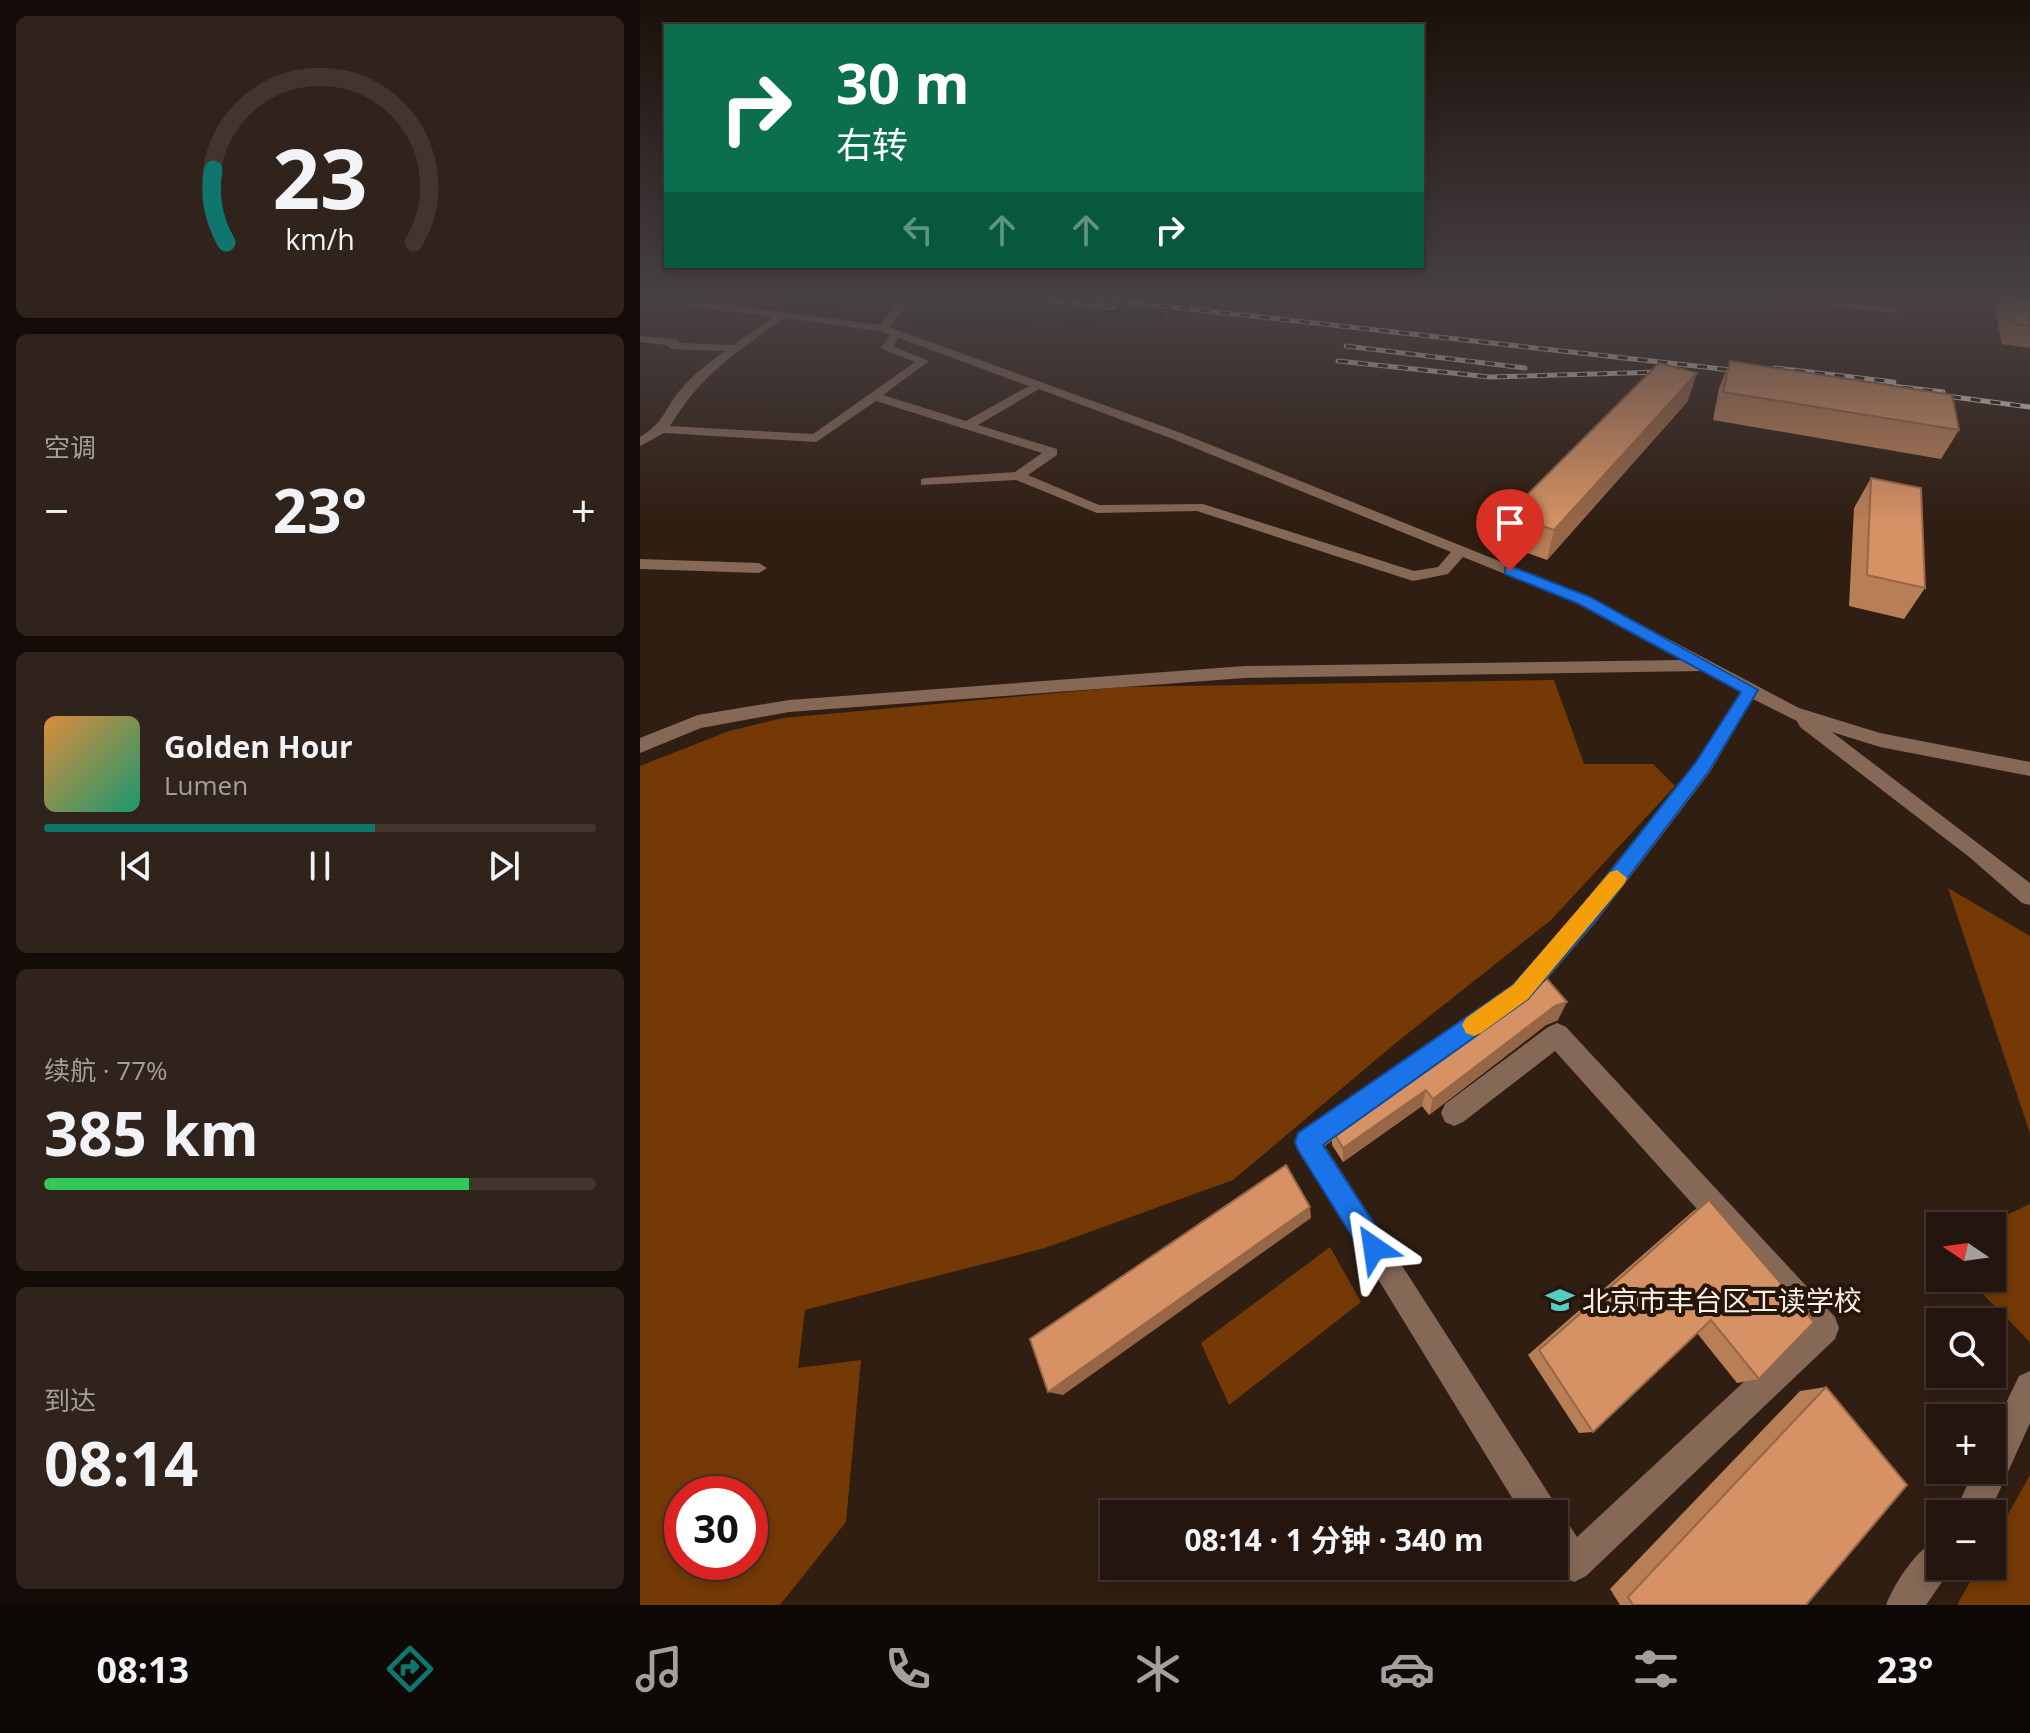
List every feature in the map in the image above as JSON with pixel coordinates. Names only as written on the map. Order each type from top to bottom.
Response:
[{"type":"street","points":[[640,442],[662,429],[684,393],[702,374]]},
{"type":"street","points":[[662,429],[816,438],[906,374]]},
{"type":"street","points":[[1008,374],[1177,436],[1585,601],[1793,713],[1975,850],[2030,896]]},
{"type":"street","points":[[967,426],[1038,385]]},
{"type":"street","points":[[876,397],[1052,452],[1018,476]]},
{"type":"street","points":[[926,482],[1018,476],[1097,509],[1198,507],[1413,576],[1443,571],[1461,550]]},
{"type":"street","points":[[640,564],[759,568]]},
{"type":"street","points":[[640,746],[698,722],[789,706],[868,700],[1245,672],[1703,666]]},
{"type":"street","points":[[1533,1500],[1307,1142],[1521,992],[1587,916],[1703,767],[1750,690]]},
{"type":"street","points":[[1793,713],[1880,740],[2030,769]]},
{"type":"street","points":[[1454,1113],[1557,1035],[1824,1328],[1574,1564],[1568,1554]]},
{"type":"street","points":[[2006,1439],[2030,1387]]},
{"type":"street","points":[[1904,1605],[1926,1575]]},
{"type":"shaded area","points":[[1554,680],[1584,764],[1653,764],[1675,786],[1551,920],[1397,1042],[1233,1180],[1045,1248],[805,1310],[798,1368],[861,1360],[846,1522],[780,1605],[640,1605],[640,766],[729,731],[783,718],[1123,687]]},
{"type":"shaded area","points":[[1948,888],[2030,936],[2030,1133]]},
{"type":"shaded area","points":[[2030,1204],[2030,1342],[2006,1318],[2006,1308],[1997,1308],[1981,1292],[2006,1292],[2006,1215]]},
{"type":"shaded area","points":[[1330,1247],[1361,1302],[1229,1405],[1201,1343]]},
{"type":"shaded area","points":[[2030,1475],[2030,1605],[1957,1605],[1971,1580],[2006,1580],[2006,1518]]},
{"type":"building","points":[[1648,374],[1696,374],[1554,530],[1508,514]]},
{"type":"building","points":[[1727,374],[1814,374],[1952,395],[1959,430],[1723,392]]},
{"type":"building","points":[[1871,478],[1921,488],[1925,588],[1867,575]]},
{"type":"building","points":[[1547,979],[1567,1002],[1555,1006],[1433,1099],[1426,1090],[1343,1148],[1332,1130]]},
{"type":"building","points":[[1286,1165],[1310,1207],[1048,1392],[1030,1339]]},
{"type":"building","points":[[1709,1200],[1814,1322],[1759,1379],[1711,1320],[1593,1432],[1539,1350]]},
{"type":"building","points":[[1826,1387],[1907,1485],[1806,1605],[1633,1605],[1628,1597]]},
{"type":"railway","points":[[1461,374],[1490,377],[1597,374]]},
{"type":"railway","points":[[1825,374],[1894,382]]},
{"type":"railway","points":[[1883,385],[1943,392]]},
{"type":"railway","points":[[1931,394],[2030,407]]},
{"type":"slow traffic","points":[[1474,1025],[1521,992],[1617,878]]},
{"type":"place","name":"北京市丰台区工读学校","points":[[1560,1300]]},
{"type":"route","points":[[1374,1248],[1307,1142],[1521,992],[1587,916],[1703,767],[1750,690],[1585,601],[1510,571]]}]
